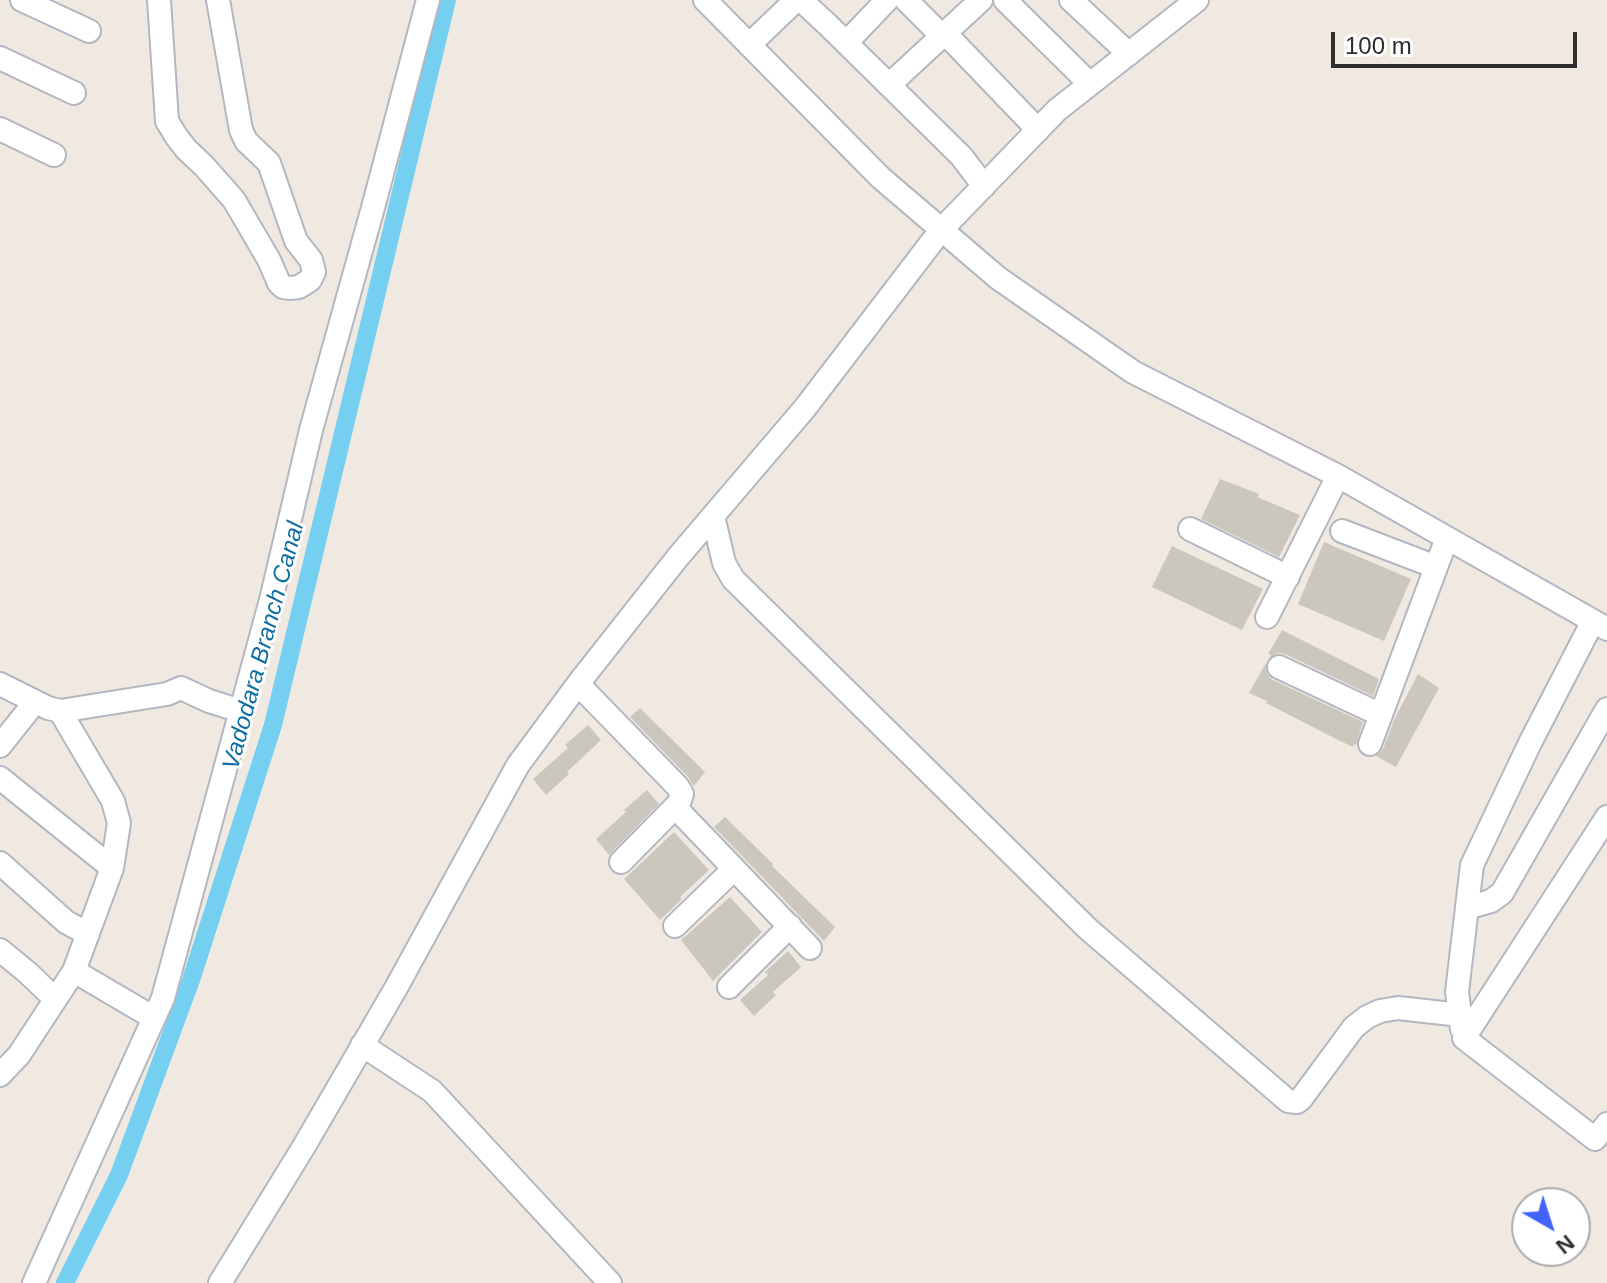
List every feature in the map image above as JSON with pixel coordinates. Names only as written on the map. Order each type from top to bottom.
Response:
[{"type":"street","points":[[22,0],[89,31]]},
{"type":"street","points":[[159,0],[167,121],[186,149],[234,200],[279,283],[283,287],[299,287],[310,280],[314,272],[311,260],[296,241],[269,163],[246,141],[241,130],[218,0]]},
{"type":"street","points":[[34,1283],[163,998],[271,600],[311,430],[428,0]]},
{"type":"street","points":[[705,0],[881,178],[998,278],[1133,372],[1338,476],[1600,625],[1530,743],[1472,865],[1457,992],[1464,1038],[1603,1138]]},
{"type":"street","points":[[749,45],[798,0],[961,156],[984,186]]},
{"type":"street","points":[[846,43],[887,0]]},
{"type":"street","points":[[906,0],[1038,130]]},
{"type":"street","points":[[889,85],[981,0]]},
{"type":"street","points":[[1005,0],[1090,84]]},
{"type":"street","points":[[1071,0],[1129,54]]},
{"type":"street","points":[[220,1283],[396,988],[518,765],[578,684],[713,516],[805,408],[941,230],[1057,110],[1197,0]]},
{"type":"street","points":[[0,58],[74,93]]},
{"type":"street","points":[[0,129],[54,155]]},
{"type":"street","points":[[1267,617],[1338,476]]},
{"type":"street","points":[[713,516],[724,563],[733,579],[1088,929],[1288,1101],[1301,1099],[1354,1027],[1367,1017],[1398,1008],[1461,1015]]},
{"type":"street","points":[[1190,529],[1288,577]]},
{"type":"street","points":[[1342,531],[1436,567]]},
{"type":"street","points":[[1370,744],[1447,538]]},
{"type":"street","points":[[1279,667],[1381,715]]},
{"type":"street","points":[[0,684],[60,711],[167,694],[183,688],[209,701],[241,711]]},
{"type":"street","points":[[578,684],[682,794],[679,803],[621,862]]},
{"type":"street","points":[[0,746],[35,702]]},
{"type":"street","points":[[1467,908],[1491,901],[1502,893],[1607,709]]},
{"type":"street","points":[[1,1072],[19,1055],[74,971],[112,868],[119,823],[113,801],[60,711]]},
{"type":"street","points":[[0,778],[112,868]]},
{"type":"street","points":[[675,807],[810,948]]},
{"type":"street","points":[[1464,1038],[1607,817]]},
{"type":"street","points":[[0,863],[66,922],[88,934]]},
{"type":"street","points":[[675,926],[734,869]]},
{"type":"street","points":[[729,987],[790,926]]},
{"type":"street","points":[[0,950],[55,999]]},
{"type":"street","points":[[74,971],[154,1018]]},
{"type":"street","points":[[362,1045],[432,1091],[610,1283]]},
{"type":"building","points":[[1220,479],[1300,515],[1279,557],[1201,519]]},
{"type":"building","points":[[1324,542],[1411,579],[1384,641],[1298,604]]},
{"type":"building","points":[[1172,546],[1263,589],[1242,630],[1152,587]]},
{"type":"building","points":[[1282,630],[1379,679],[1373,696],[1285,654],[1277,653],[1269,658],[1271,655],[1268,654]]},
{"type":"building","points":[[1266,663],[1267,674],[1273,680],[1363,722],[1356,745],[1353,747],[1338,740],[1249,693]]},
{"type":"building","points":[[1418,674],[1439,688],[1396,767],[1376,756],[1383,749]]},
{"type":"building","points":[[640,708],[705,772],[694,786],[630,717]]},
{"type":"building","points":[[588,725],[601,740],[546,795],[533,779],[568,748],[565,745]]},
{"type":"building","points":[[647,790],[659,804],[609,855],[596,839]]},
{"type":"building","points":[[725,817],[835,927],[824,941],[714,827]]},
{"type":"building","points":[[674,832],[709,870],[660,920],[624,879]]},
{"type":"building","points":[[730,897],[762,932],[713,981],[681,940]]},
{"type":"building","points":[[788,951],[801,967],[773,992],[776,995],[754,1016],[740,1000],[768,975],[765,972]]},
{"type":"waterway","name":"Vadodara Branch Canal","points":[[65,1283],[119,1175],[191,980],[273,725],[447,0]]}]
